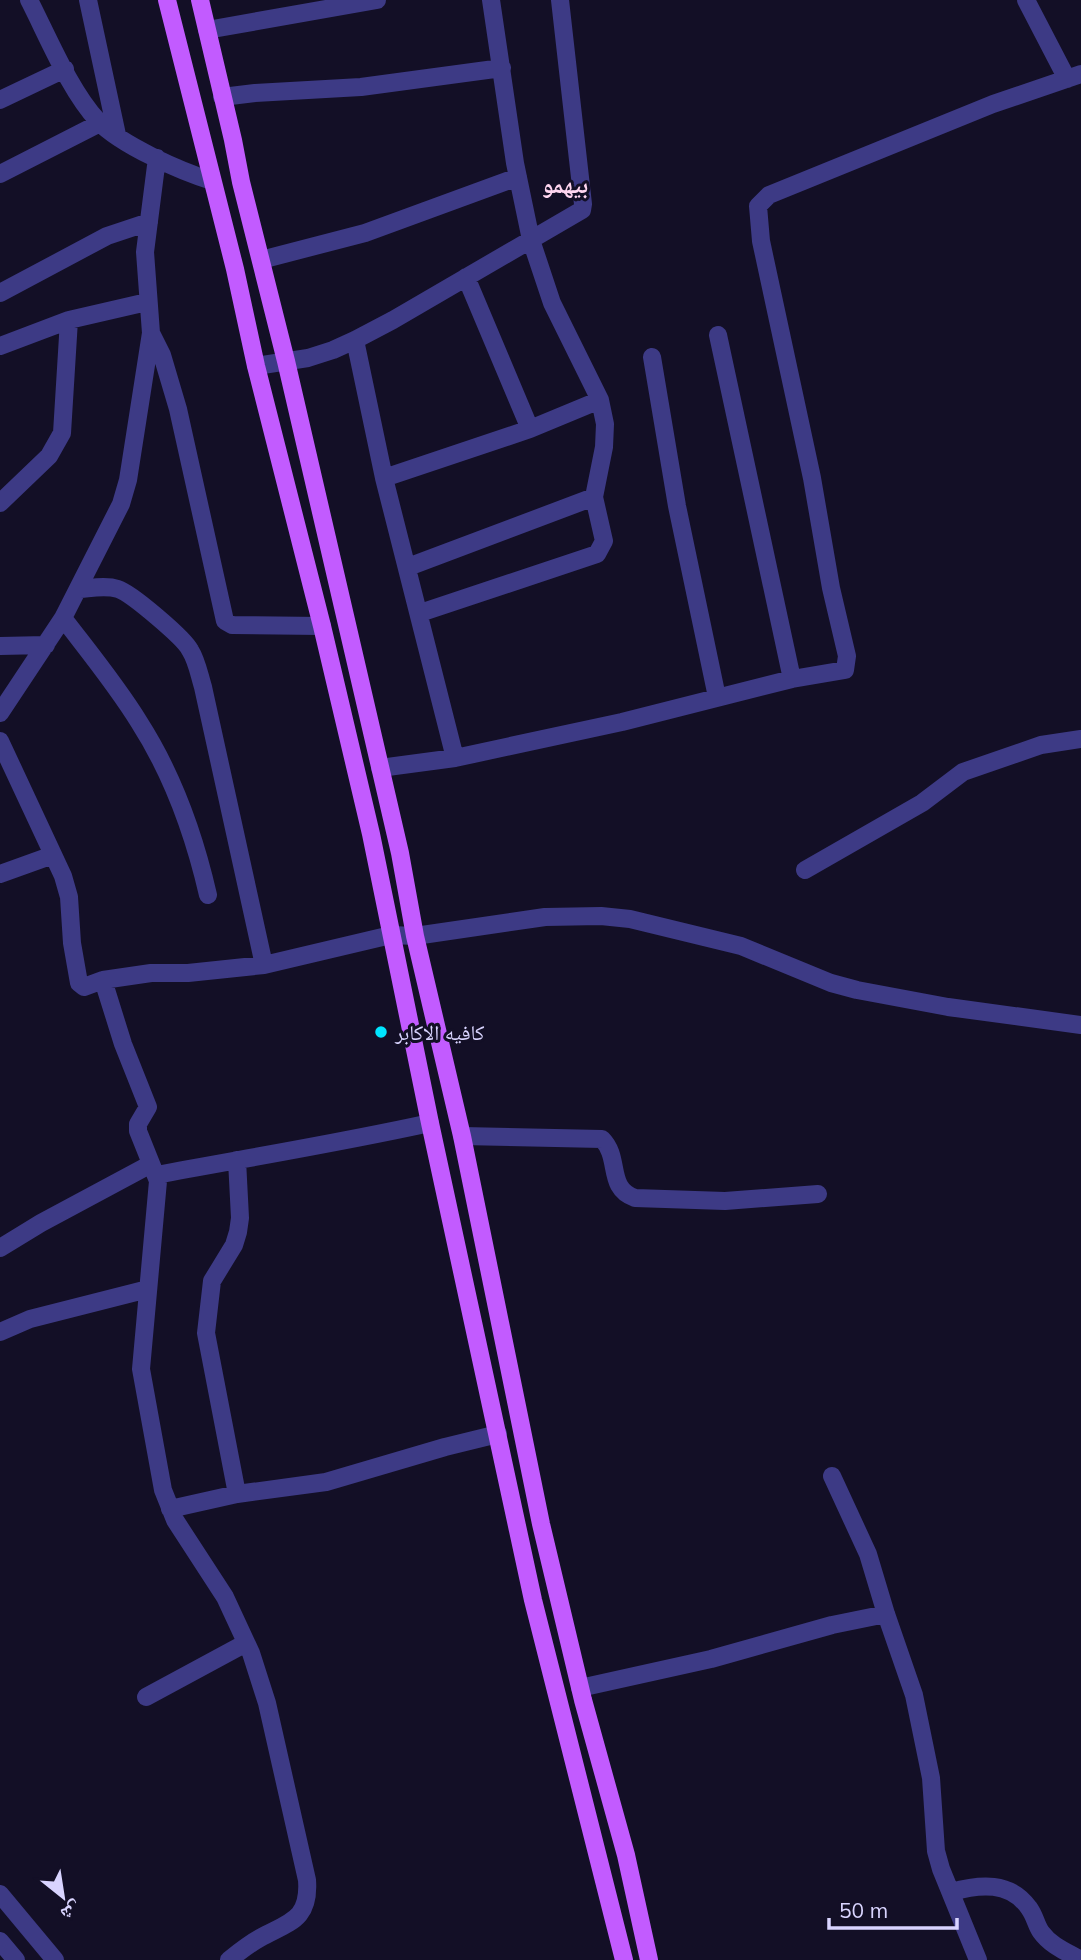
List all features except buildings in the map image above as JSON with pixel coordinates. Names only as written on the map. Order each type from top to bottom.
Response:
[{"type":"main road","points":[[167,0],[235,269],[256,366],[371,834],[473,1327],[533,1600],[624,1960]]},
{"type":"main road","points":[[200,0],[400,853],[415,936],[462,1136],[538,1511],[649,1960]]},
{"type":"street","points":[[29,0],[80,97],[100,123],[157,158],[212,181]]},
{"type":"street","points":[[88,0],[117,135]]},
{"type":"street","points":[[208,30],[377,0]]},
{"type":"street","points":[[420,613],[597,554],[604,541],[594,497],[605,433],[600,400],[552,303],[531,240],[518,177],[491,0]]},
{"type":"street","points":[[256,366],[333,350],[355,340],[531,240],[583,206],[560,0]]},
{"type":"street","points":[[380,768],[456,758],[622,722],[792,679],[845,670],[847,664],[812,478],[761,241],[758,206],[769,195],[993,104],[1076,79],[1026,0]]},
{"type":"street","points":[[222,97],[361,87],[502,68]]},
{"type":"street","points":[[0,100],[65,69]]},
{"type":"street","points":[[0,174],[100,123]]},
{"type":"street","points":[[0,713],[63,618],[121,504],[151,334],[145,252],[157,158]]},
{"type":"street","points":[[261,260],[365,233],[518,177]]},
{"type":"street","points":[[0,293],[107,236],[149,222]]},
{"type":"street","points":[[466,277],[530,429]]},
{"type":"street","points":[[0,346],[69,320],[147,302]]},
{"type":"street","points":[[0,503],[49,456],[62,433],[69,320]]},
{"type":"street","points":[[151,334],[162,355],[178,408],[225,621],[232,625],[322,626]]},
{"type":"street","points":[[718,335],[792,679]]},
{"type":"street","points":[[355,340],[384,478],[456,758]]},
{"type":"street","points":[[652,357],[677,506],[717,697]]},
{"type":"street","points":[[384,478],[530,429],[600,400]]},
{"type":"street","points":[[408,567],[594,497]]},
{"type":"street","points":[[79,589],[118,589],[132,597],[185,643],[195,659],[264,965]]},
{"type":"street","points":[[63,618],[139,722],[161,762],[183,809],[208,895]]},
{"type":"street","points":[[0,646],[46,645]]},
{"type":"street","points":[[805,870],[922,803],[963,772],[1041,745],[1081,739]]},
{"type":"street","points":[[0,741],[63,876],[69,897],[72,943],[79,983],[83,987],[103,980],[151,973],[188,973],[264,965],[391,934],[415,936],[545,917],[579,915],[631,919],[741,946],[831,983],[857,990],[948,1007],[1081,1025]]},
{"type":"street","points":[[0,874],[53,855]]},
{"type":"street","points":[[103,980],[123,1044],[148,1107],[139,1122],[138,1131],[154,1169],[158,1188],[141,1369],[158,1464],[170,1509],[190,1545],[225,1597],[246,1643],[267,1703],[308,1892],[298,1916],[281,1929],[261,1937],[229,1960]]},
{"type":"street","points":[[0,1248],[41,1223],[154,1169],[237,1160],[430,1123]]},
{"type":"street","points":[[462,1136],[602,1139],[610,1149],[617,1183],[625,1195],[635,1198],[725,1201],[818,1194]]},
{"type":"street","points":[[237,1160],[240,1218],[238,1232],[234,1245],[212,1281],[206,1333],[237,1494]]},
{"type":"street","points":[[0,1332],[30,1319],[148,1289]]},
{"type":"street","points":[[170,1509],[237,1494],[338,1480],[445,1447],[498,1434]]},
{"type":"street","points":[[832,1476],[868,1553],[914,1695],[931,1778],[936,1851],[978,1960]]},
{"type":"street","points":[[580,1688],[711,1659],[832,1626],[886,1615]]},
{"type":"street","points":[[146,1697],[246,1643]]},
{"type":"street","points":[[951,1892],[984,1885],[1016,1893],[1029,1908],[1046,1938],[1053,1945],[1081,1960]]},
{"type":"street","points":[[0,1894],[55,1960]]},
{"type":"street","points":[[0,1941],[16,1960]]},
{"type":"place","name":"كافيه الاكابر","points":[[381,1032]]},
{"type":"district","name":"بيهمو","points":[[565,184]]}]
